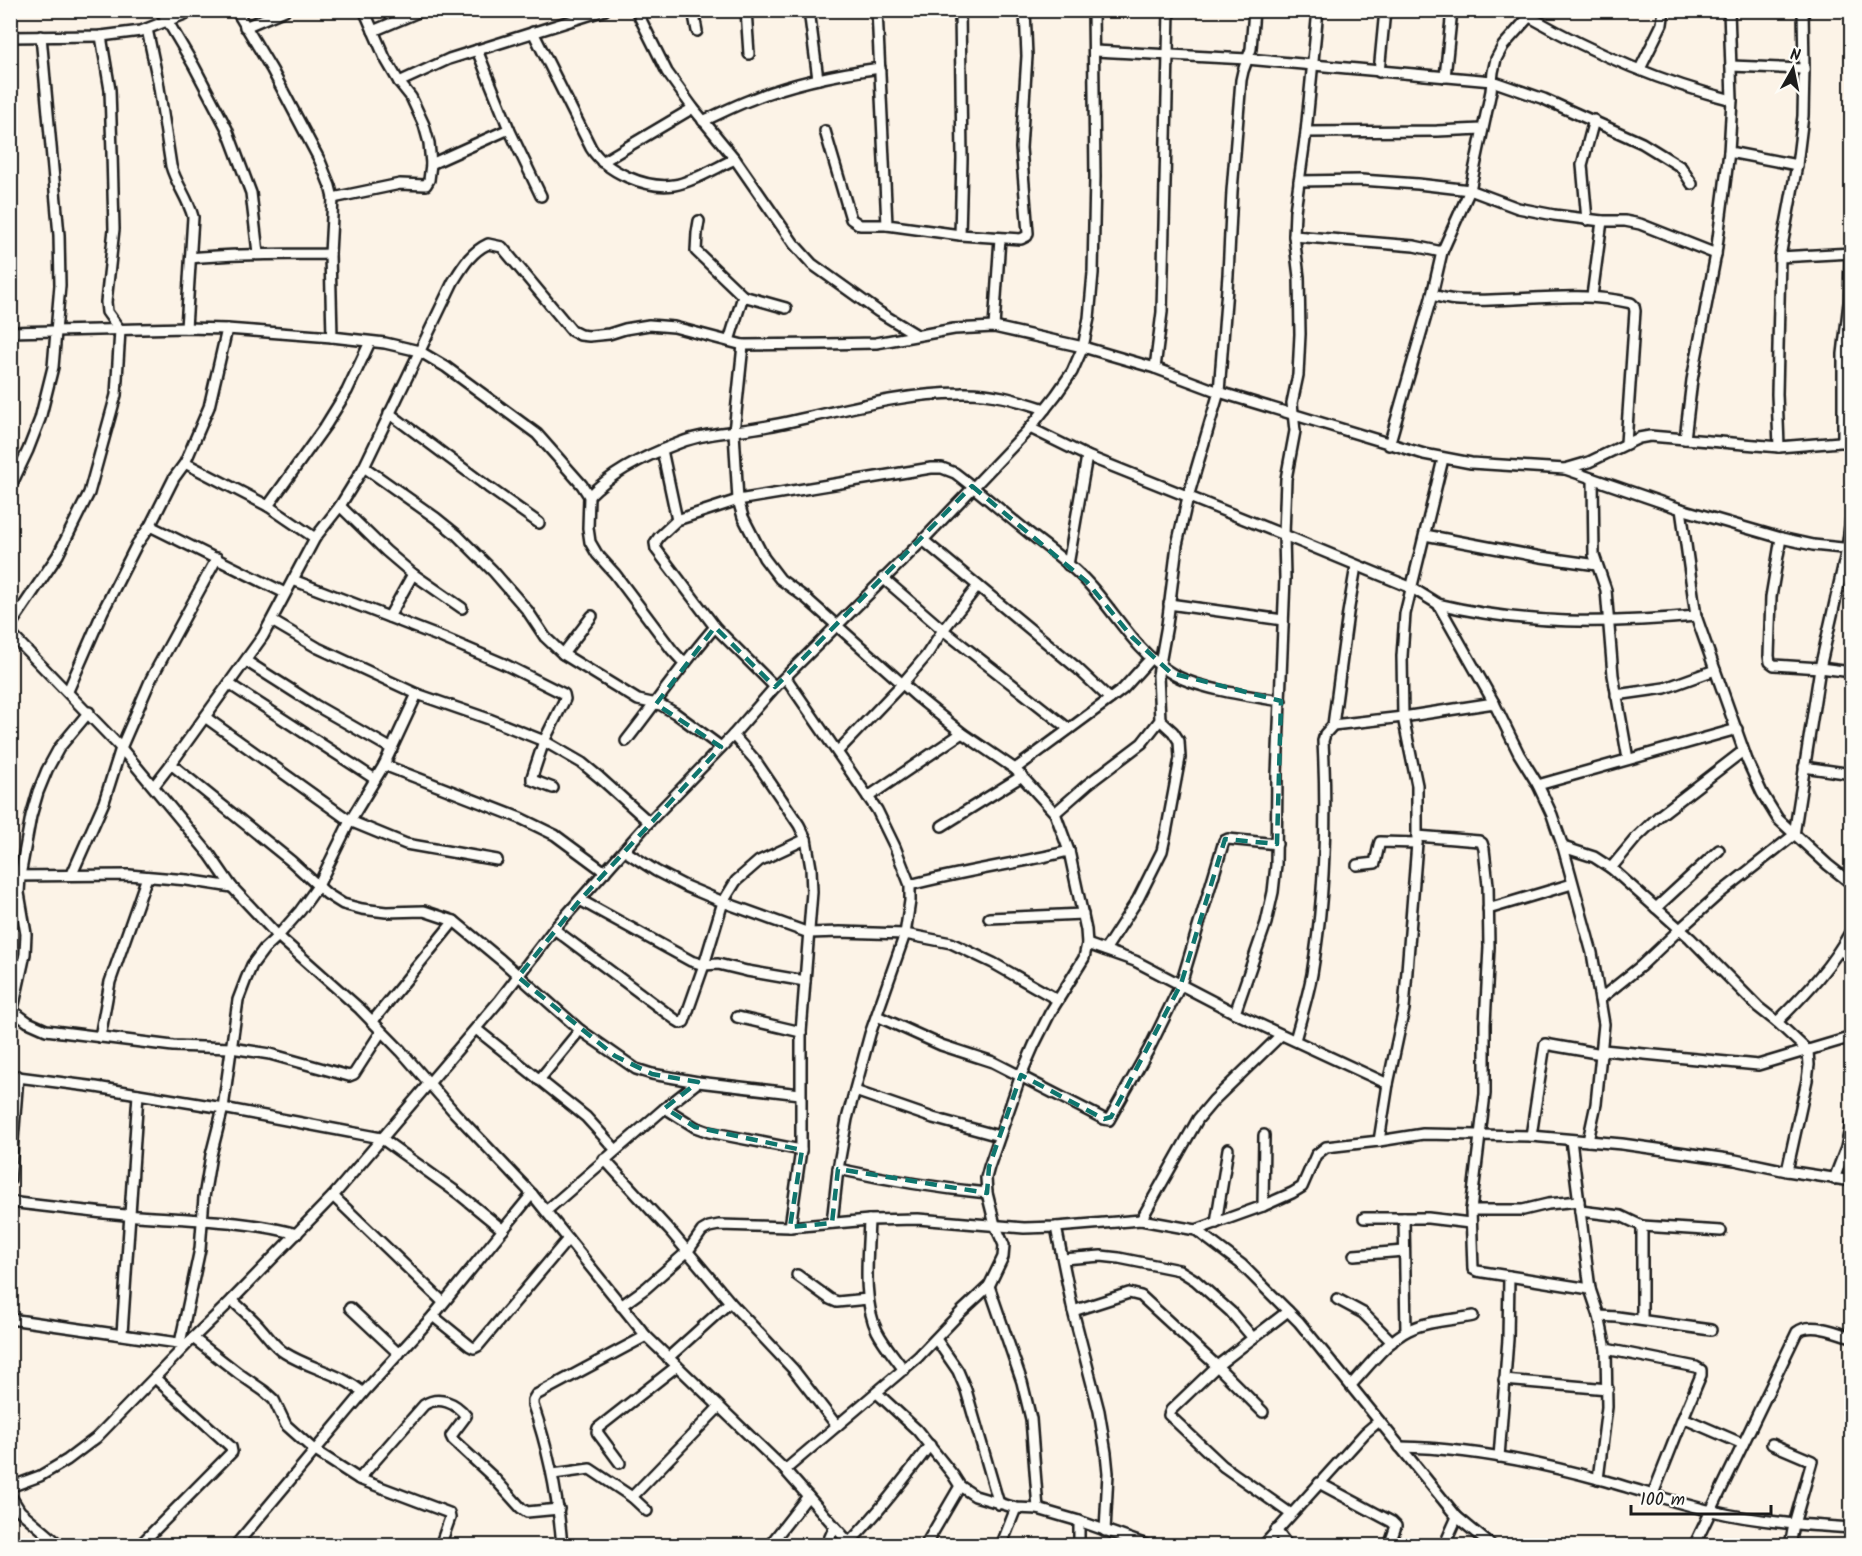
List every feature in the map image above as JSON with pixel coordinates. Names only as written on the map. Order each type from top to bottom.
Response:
[{"type":"street","points":[[161,10],[227,129],[251,193],[258,253]]},
{"type":"street","points":[[10,37],[101,36],[147,29],[195,10]]},
{"type":"street","points":[[236,10],[272,70],[320,161],[330,186],[333,198],[330,254],[332,337]]},
{"type":"street","points":[[245,27],[285,10]]},
{"type":"street","points":[[333,198],[400,184],[426,185],[429,180],[429,143],[420,113],[385,58],[364,10]]},
{"type":"street","points":[[373,31],[423,10]]},
{"type":"street","points":[[399,82],[449,59],[605,10]]},
{"type":"street","points":[[636,10],[667,72],[703,121],[735,159],[794,244],[812,264],[879,312],[917,335]]},
{"type":"street","points":[[693,10],[698,31]]},
{"type":"street","points":[[746,10],[749,54]]},
{"type":"street","points":[[809,10],[818,79]]},
{"type":"street","points":[[877,10],[887,225]]},
{"type":"street","points":[[960,10],[962,148],[960,235]]},
{"type":"street","points":[[825,131],[850,219],[860,225],[887,225],[960,235],[1025,238],[1028,233],[1021,148],[1027,56],[1025,10]]},
{"type":"street","points":[[10,1487],[40,1476],[67,1460],[96,1438],[187,1342],[297,1234],[333,1196],[476,1029],[554,929],[649,822],[733,735],[775,687],[923,540],[1046,409],[1071,372],[1083,347],[1089,318],[1093,273],[1095,177],[1093,10]]},
{"type":"street","points":[[1155,368],[1162,312],[1169,10]]},
{"type":"street","points":[[1055,813],[1088,784],[1142,743],[1160,720],[1159,665],[1177,545],[1188,496],[1219,392],[1241,80],[1253,41],[1254,10]]},
{"type":"street","points":[[1236,1013],[1266,923],[1273,892],[1277,844],[1286,479],[1296,424],[1292,403],[1298,375],[1300,334],[1299,277],[1294,237],[1318,10]]},
{"type":"street","points":[[1379,72],[1385,10]]},
{"type":"street","points":[[1445,77],[1452,10]]},
{"type":"street","points":[[1640,69],[1662,24],[1664,10]]},
{"type":"street","points":[[1685,440],[1692,380],[1716,254],[1729,152],[1731,66],[1729,10]]},
{"type":"street","points":[[1779,447],[1777,394],[1780,257],[1797,165],[1803,116],[1803,10]]},
{"type":"street","points":[[1389,444],[1432,295],[1442,252],[1470,190],[1496,60],[1503,46],[1532,14],[1569,40],[1595,52],[1693,90],[1731,100]]},
{"type":"street","points":[[147,29],[158,81],[171,166],[193,217],[186,328]]},
{"type":"street","points":[[533,33],[591,148],[602,162],[620,174],[660,185],[674,185],[686,182],[735,159]]},
{"type":"street","points":[[10,488],[40,419],[52,367],[60,268],[41,36]]},
{"type":"street","points":[[10,626],[58,555],[89,492],[117,395],[120,330],[107,312],[106,302],[114,229],[110,90],[101,36]]},
{"type":"street","points":[[477,50],[509,129],[542,196]]},
{"type":"street","points":[[1095,51],[1247,60],[1492,81],[1544,99],[1642,143],[1680,167],[1692,184]]},
{"type":"street","points":[[1731,66],[1804,69]]},
{"type":"street","points":[[703,121],[749,100],[818,79],[880,68]]},
{"type":"street","points":[[602,162],[693,108]]},
{"type":"street","points":[[1587,220],[1582,165],[1594,120]]},
{"type":"street","points":[[430,164],[509,129]]},
{"type":"street","points":[[1306,132],[1482,129]]},
{"type":"street","points":[[1729,152],[1797,165]]},
{"type":"street","points":[[1299,181],[1418,183],[1470,190],[1518,208],[1587,220],[1626,221],[1640,224],[1716,254]]},
{"type":"street","points":[[699,221],[696,251],[743,296],[786,308]]},
{"type":"street","points":[[1592,296],[1602,221]]},
{"type":"street","points":[[1294,237],[1414,246],[1442,252]]},
{"type":"street","points":[[994,327],[1000,238]]},
{"type":"street","points":[[154,786],[246,661],[272,621],[315,538],[340,506],[364,467],[453,282],[471,255],[488,243],[502,247],[572,330],[580,335],[609,334],[649,325],[674,327],[743,345],[876,343],[971,327],[994,327],[1083,347],[1155,368],[1219,392],[1443,459],[1565,469],[1681,509],[1781,538],[1813,545],[1849,549]]},
{"type":"street","points":[[191,258],[258,253],[330,254]]},
{"type":"street","points":[[1565,469],[1589,462],[1626,443],[1650,436],[1779,447],[1847,442],[1847,371],[1844,339],[1849,302],[1851,253],[1780,257]]},
{"type":"street","points":[[1432,295],[1457,300],[1592,296],[1631,303],[1634,306],[1626,443]]},
{"type":"street","points":[[729,341],[743,296]]},
{"type":"street","points":[[10,332],[227,329],[332,337],[419,351],[446,367],[537,434],[582,485],[589,496],[590,542],[597,554],[684,663]]},
{"type":"street","points":[[68,691],[103,611],[137,544],[150,526],[174,478],[185,463],[209,407],[227,329]]},
{"type":"street","points":[[268,506],[326,425],[370,342]]},
{"type":"street","points":[[743,345],[734,432],[738,500],[743,517],[773,571],[962,733],[1015,768],[1055,813],[1069,851],[1087,944],[1084,958],[1058,1000],[1021,1075],[986,1178],[987,1193],[995,1225],[1004,1245],[1003,1257],[989,1286],[904,1370],[785,1470]]},
{"type":"street","points":[[589,496],[613,475],[662,450],[710,434],[734,432],[923,395],[990,394],[1020,400],[1046,409]]},
{"type":"street","points":[[389,413],[488,488],[539,523]]},
{"type":"street","points":[[1030,428],[1087,456],[1412,588],[1438,604],[1465,610],[1557,622],[1609,622],[1696,616]]},
{"type":"street","points":[[662,450],[677,520]]},
{"type":"street","points":[[1068,565],[1087,456]]},
{"type":"street","points":[[1379,1141],[1404,1008],[1417,840],[1417,785],[1403,717],[1403,632],[1443,459]]},
{"type":"street","points":[[185,463],[268,506],[315,538]]},
{"type":"street","points":[[364,467],[458,535],[493,571],[527,610],[545,637],[563,654],[638,700],[656,704],[675,713],[721,747]]},
{"type":"street","points":[[775,687],[715,627],[656,549],[655,543],[659,537],[677,520],[738,500],[942,468],[955,473],[972,486],[1087,582],[1132,637],[1159,665],[1191,682],[1234,693],[1281,701]]},
{"type":"street","points":[[1593,479],[1594,555],[1606,590],[1616,695],[1628,759]]},
{"type":"street","points":[[340,506],[413,574],[462,608]]},
{"type":"street","points":[[1681,509],[1696,616],[1743,751],[1762,793],[1778,819],[1851,884]]},
{"type":"street","points":[[1600,999],[1641,966],[1719,894],[1794,835],[1820,668],[1849,549],[1851,510]]},
{"type":"street","points":[[150,526],[285,593]]},
{"type":"street","points":[[1425,535],[1597,565]]},
{"type":"street","points":[[1781,538],[1772,597],[1770,662],[1774,665],[1851,672]]},
{"type":"street","points":[[923,540],[1077,668],[1110,699]]},
{"type":"street","points":[[72,874],[104,802],[121,748],[151,679],[217,558]]},
{"type":"street","points":[[1295,1040],[1311,976],[1317,937],[1326,797],[1323,741],[1325,734],[1333,725],[1356,566]]},
{"type":"street","points":[[389,617],[413,574]]},
{"type":"street","points":[[883,578],[943,630],[1069,729]]},
{"type":"street","points":[[293,580],[504,664],[564,694],[565,699],[544,741],[532,779],[553,788]]},
{"type":"street","points":[[838,751],[926,656],[943,630],[978,586]]},
{"type":"street","points":[[1169,604],[1283,620]]},
{"type":"street","points":[[1438,604],[1538,785],[1563,847],[1592,953],[1604,1024],[1596,1104],[1588,1141]]},
{"type":"street","points":[[563,654],[592,616]]},
{"type":"street","points":[[272,621],[318,648],[417,694],[489,718],[544,741],[590,770],[649,822]]},
{"type":"street","points":[[626,741],[656,704],[684,663],[715,627]]},
{"type":"street","points":[[10,633],[89,712],[121,748],[210,855],[232,887],[278,936],[372,1022],[532,1194],[645,1336],[785,1470],[850,1544],[889,1499],[930,1445]]},
{"type":"street","points":[[1015,768],[1123,689],[1151,657]]},
{"type":"street","points":[[246,661],[315,705],[392,749]]},
{"type":"street","points":[[1616,695],[1665,688],[1715,670]]},
{"type":"street","points":[[786,678],[877,810],[910,885],[905,934],[870,1034],[847,1119],[832,1223]]},
{"type":"street","points":[[229,684],[375,779]]},
{"type":"street","points":[[187,1342],[211,1155],[223,1107],[238,1000],[258,957],[300,911],[318,886],[350,821],[384,765],[417,694]]},
{"type":"street","points":[[1333,725],[1494,703]]},
{"type":"street","points":[[10,1023],[25,954],[26,934],[15,876],[38,792],[47,770],[59,748],[89,712]]},
{"type":"street","points":[[205,717],[350,821],[405,844],[497,860]]},
{"type":"street","points":[[1105,950],[1138,899],[1162,851],[1167,833],[1180,758],[1179,741],[1160,720]]},
{"type":"street","points":[[1538,785],[1737,729]]},
{"type":"street","points":[[868,797],[962,733]]},
{"type":"street","points":[[733,735],[767,776],[800,825],[806,839],[811,868],[812,892],[801,1032],[801,1150],[790,1227]]},
{"type":"street","points":[[1611,868],[1636,838],[1659,816],[1743,751]]},
{"type":"street","points":[[171,764],[291,861],[327,894],[352,907],[386,912],[424,911],[454,921],[580,1030],[636,1069],[698,1082],[800,1094]]},
{"type":"street","points":[[384,765],[520,818],[555,835],[605,872]]},
{"type":"street","points":[[1804,767],[1851,774]]},
{"type":"street","points":[[942,826],[1022,776]]},
{"type":"street","points":[[554,929],[681,1023],[684,1022],[723,902],[736,881],[759,861],[806,839]]},
{"type":"street","points":[[877,1016],[941,1045],[993,1062],[1108,1120],[1149,1049],[1181,984],[1224,841],[1228,839],[1277,844]]},
{"type":"street","points":[[1357,865],[1376,863],[1380,842],[1469,840],[1482,843],[1488,885],[1489,947],[1485,1024],[1485,1094],[1470,1223],[1473,1269],[1590,1289]]},
{"type":"street","points":[[1563,847],[1582,852],[1611,868],[1680,928],[1758,1007],[1778,1022],[1808,1051],[1807,1080],[1787,1171]]},
{"type":"street","points":[[625,850],[656,872],[723,902],[809,933],[905,934],[951,944],[968,950],[1058,1000]]},
{"type":"street","points":[[1656,908],[1719,850]]},
{"type":"street","points":[[910,885],[1069,851]]},
{"type":"street","points":[[15,876],[72,874],[147,877],[232,887]]},
{"type":"street","points":[[100,1037],[110,982],[147,877]]},
{"type":"street","points":[[1488,909],[1572,884]]},
{"type":"street","points":[[580,900],[677,954],[704,965],[718,964],[747,972],[805,981]]},
{"type":"street","points":[[989,918],[1083,914]]},
{"type":"street","points":[[372,1022],[454,921]]},
{"type":"street","points":[[1778,1022],[1819,979],[1841,950],[1851,929]]},
{"type":"street","points":[[1087,944],[1135,961],[1281,1035],[1388,1084]]},
{"type":"street","points":[[1841,950],[1851,960]]},
{"type":"street","points":[[12,1010],[28,1022],[46,1030],[173,1046],[231,1048],[270,1054],[352,1076],[381,1032]]},
{"type":"street","points":[[737,1017],[801,1032]]},
{"type":"street","points":[[476,1029],[586,1117],[616,1150]]},
{"type":"street","points":[[539,1080],[580,1030]]},
{"type":"street","points":[[1141,1220],[1198,1119],[1221,1093],[1281,1035]]},
{"type":"street","points":[[1531,1136],[1545,1044],[1602,1052],[1758,1065],[1850,1041]]},
{"type":"street","points":[[10,1180],[14,1076],[223,1107],[381,1138],[459,1194],[503,1230]]},
{"type":"street","points":[[546,1211],[604,1159],[698,1082]]},
{"type":"street","points":[[855,1091],[933,1118],[999,1136]]},
{"type":"street","points":[[122,1335],[138,1094]]},
{"type":"street","points":[[665,1108],[695,1127],[801,1150]]},
{"type":"street","points":[[1834,1179],[1846,1148],[1851,1123]]},
{"type":"street","points":[[1196,1230],[1263,1206],[1302,1187],[1320,1149],[1423,1134],[1531,1136],[1622,1144],[1735,1160],[1851,1181]]},
{"type":"street","points":[[1263,1206],[1264,1135]]},
{"type":"street","points":[[1571,1140],[1590,1289],[1606,1349],[1608,1389],[1598,1479]]},
{"type":"street","points":[[1216,1223],[1228,1149]]},
{"type":"street","points":[[604,1159],[688,1251],[729,1302],[793,1369],[837,1425]]},
{"type":"street","points":[[838,1170],[937,1188],[987,1193]]},
{"type":"street","points":[[236,1545],[363,1393],[433,1316],[532,1194]]},
{"type":"street","points":[[333,1196],[443,1302]]},
{"type":"street","points":[[10,1202],[272,1227],[297,1234]]},
{"type":"street","points":[[1471,1210],[1523,1210],[1548,1204],[1580,1206],[1621,1216],[1642,1226],[1721,1231]]},
{"type":"street","points":[[1364,1218],[1404,1218],[1470,1223]]},
{"type":"street","points":[[1404,1218],[1406,1331]]},
{"type":"street","points":[[621,1306],[646,1288],[688,1251],[702,1231],[719,1225],[790,1227],[868,1220],[918,1219],[1015,1228],[1141,1220],[1196,1230],[1241,1264],[1288,1311],[1457,1517],[1490,1545]]},
{"type":"street","points":[[868,1220],[868,1299],[877,1332],[904,1370]]},
{"type":"street","points":[[1641,1320],[1642,1226]]},
{"type":"street","points":[[1056,1227],[1099,1411],[1106,1453],[1108,1473],[1105,1531]]},
{"type":"street","points":[[433,1316],[470,1346],[474,1348],[478,1346],[568,1239]]},
{"type":"street","points":[[1354,1255],[1404,1251]]},
{"type":"street","points":[[1063,1259],[1101,1256],[1179,1270],[1195,1280],[1231,1312],[1253,1338]]},
{"type":"street","points":[[797,1275],[837,1302],[868,1299]]},
{"type":"street","points":[[1499,1457],[1508,1339],[1509,1276]]},
{"type":"street","points":[[989,1286],[1022,1382],[1031,1419],[1038,1509]]},
{"type":"street","points":[[1074,1311],[1129,1293],[1141,1296],[1263,1412]]},
{"type":"street","points":[[1337,1299],[1363,1313],[1392,1342]]},
{"type":"street","points":[[232,1300],[284,1352],[354,1385],[363,1393]]},
{"type":"street","points":[[668,1358],[729,1302]]},
{"type":"street","points":[[350,1308],[399,1354]]},
{"type":"street","points":[[1288,1311],[1217,1366],[1171,1410],[1169,1415],[1223,1466],[1291,1514]]},
{"type":"street","points":[[1351,1385],[1392,1342],[1406,1331],[1473,1316]]},
{"type":"street","points":[[1599,1316],[1711,1330]]},
{"type":"street","points":[[10,1319],[187,1342],[264,1391],[274,1400],[286,1425],[314,1450],[359,1479],[449,1513],[450,1518],[440,1545]]},
{"type":"street","points":[[1694,1545],[1783,1360],[1800,1330],[1805,1327],[1816,1328],[1851,1337]]},
{"type":"street","points":[[562,1545],[553,1474],[533,1400],[536,1395],[645,1336]]},
{"type":"street","points":[[936,1339],[958,1371],[966,1390],[999,1504]]},
{"type":"street","points":[[1606,1349],[1701,1370],[1701,1375],[1653,1494]]},
{"type":"street","points":[[620,1463],[597,1432],[598,1428],[677,1366]]},
{"type":"street","points":[[139,1545],[232,1452],[231,1448],[155,1378]]},
{"type":"street","points":[[1504,1380],[1608,1389]]},
{"type":"street","points":[[877,1393],[930,1445],[960,1486],[975,1496],[1016,1508],[1038,1509],[1150,1545]]},
{"type":"street","points":[[359,1479],[424,1405],[434,1400],[448,1401],[466,1416],[451,1436],[453,1440],[493,1477],[521,1508],[527,1512],[559,1509]]},
{"type":"street","points":[[632,1497],[719,1407]]},
{"type":"street","points":[[1683,1418],[1743,1444]]},
{"type":"street","points":[[1263,1545],[1379,1420]]},
{"type":"street","points":[[1772,1443],[1812,1461],[1790,1545]]},
{"type":"street","points":[[1400,1447],[1422,1447],[1499,1457],[1598,1479],[1710,1511],[1759,1520],[1851,1528]]},
{"type":"street","points":[[553,1474],[590,1470],[632,1497],[647,1511]]},
{"type":"street","points":[[1319,1483],[1392,1522],[1396,1526],[1389,1545]]},
{"type":"street","points":[[925,1545],[960,1486]]},
{"type":"street","points":[[10,1495],[20,1511],[61,1545]]},
{"type":"street","points":[[769,1545],[808,1496]]},
{"type":"street","points":[[1001,1545],[1016,1508]]},
{"type":"street","points":[[1444,1545],[1457,1517]]},
{"type":"street","points":[[1079,1521],[1079,1545]]},
{"type":"street","points":[[826,1545],[834,1528]]},
{"type":"street","points":[[1276,1530],[1288,1545]]},
{"type":"highlighted area","points":[[972,486],[1087,582],[1132,637],[1171,673],[1281,701],[1277,844],[1225,839],[1181,984],[1111,1117],[1104,1119],[1021,1075],[989,1167],[987,1193],[838,1169],[832,1223],[790,1227],[802,1150],[695,1127],[665,1108],[698,1082],[652,1074],[615,1056],[518,977],[580,900],[721,747],[656,704],[715,627],[775,687]]}]
